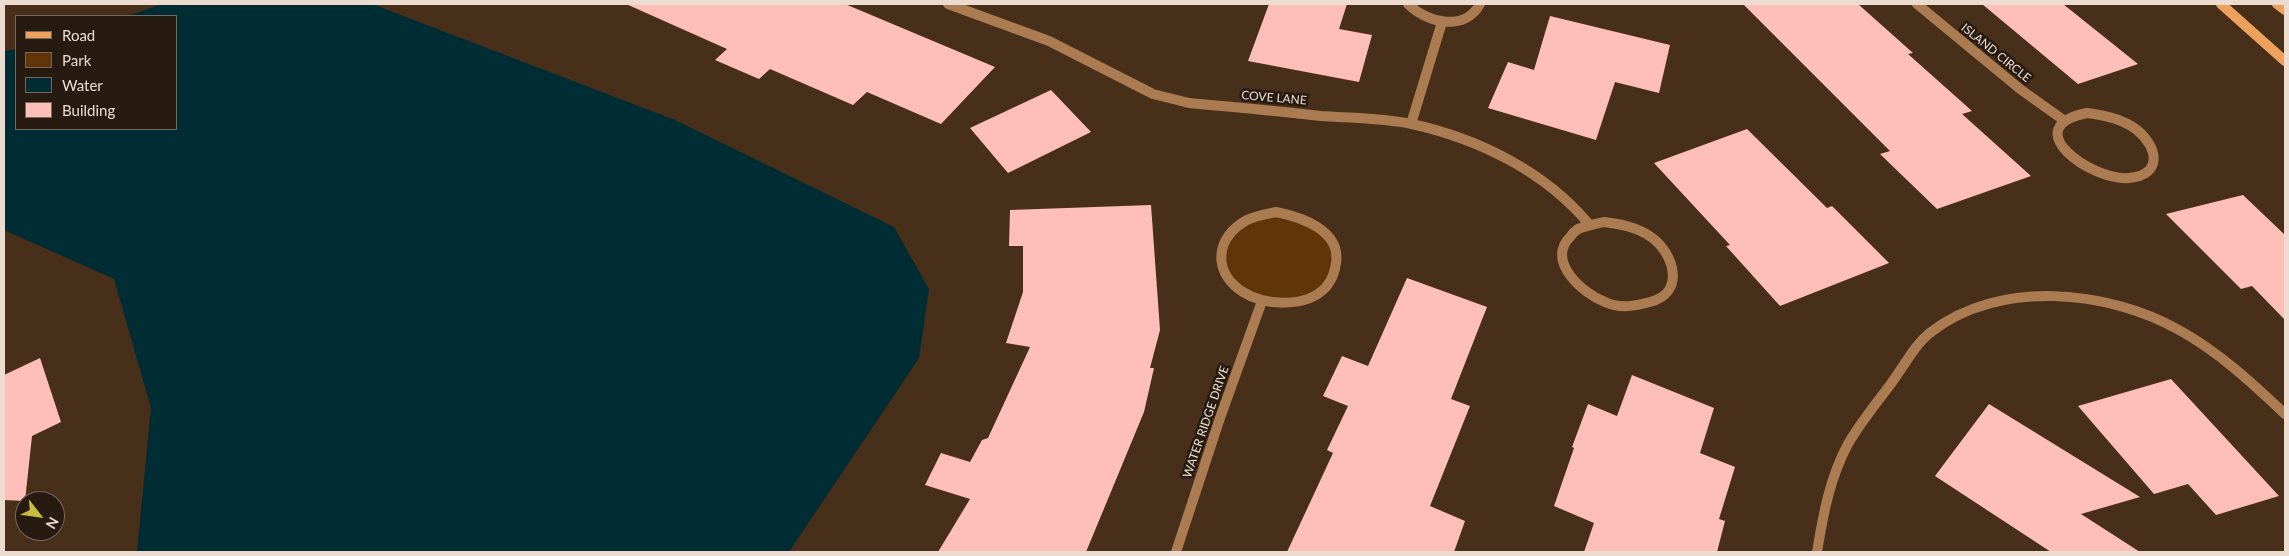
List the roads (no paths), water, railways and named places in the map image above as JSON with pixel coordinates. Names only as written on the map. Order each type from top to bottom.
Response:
[{"type":"main road","points":[[2221,4],[2285,61]]},
{"type":"main road","points":[[2277,4],[2285,10]]},
{"type":"street","name":"COVE LANE","points":[[948,4],[969,7],[1049,41],[1153,94],[1189,103],[1411,124],[1459,137],[1491,150],[1526,170],[1571,202],[1588,223]]},
{"type":"street","points":[[1408,4],[1417,13],[1442,22],[1464,19],[1473,15],[1480,4]]},
{"type":"street","name":"ISLAND CIRCLE","points":[[1916,4],[2020,89],[2062,119]]},
{"type":"street","points":[[1411,124],[1442,22]]},
{"type":"street","points":[[2087,113],[2120,121],[2136,130],[2147,140],[2154,152],[2155,162],[2150,171],[2141,176],[2128,178],[2097,172],[2082,165],[2061,146],[2056,136],[2057,126],[2062,119],[2073,114],[2087,113]]},
{"type":"street","points":[[1276,212],[1293,215],[1311,222],[1326,233],[1335,247],[1337,263],[1332,278],[1324,289],[1304,299],[1280,303],[1262,301],[1246,294],[1232,284],[1224,270],[1220,256],[1222,242],[1230,230],[1242,220],[1258,214],[1276,212]]},
{"type":"street","points":[[1588,223],[1621,223],[1638,229],[1652,238],[1664,250],[1671,262],[1673,276],[1670,288],[1660,298],[1646,305],[1628,307],[1608,304],[1590,296],[1574,284],[1565,270],[1561,255],[1564,241],[1574,230],[1588,223]]},
{"type":"street","points":[[1817,552],[1823,512],[1843,454],[1868,412],[1931,332],[1972,308],[2014,299],[2051,296],[2114,304],[2162,321],[2209,348],[2251,381],[2285,414]]},
{"type":"street","name":"WATER RIDGE DRIVE","points":[[1176,552],[1220,418],[1262,301]]},
{"type":"water","points":[[162,4],[372,4],[675,120],[894,227],[929,289],[919,358],[789,552],[137,552],[151,408],[114,279],[4,230],[4,51],[15,49],[15,130],[178,130],[178,15],[130,15]]}]
